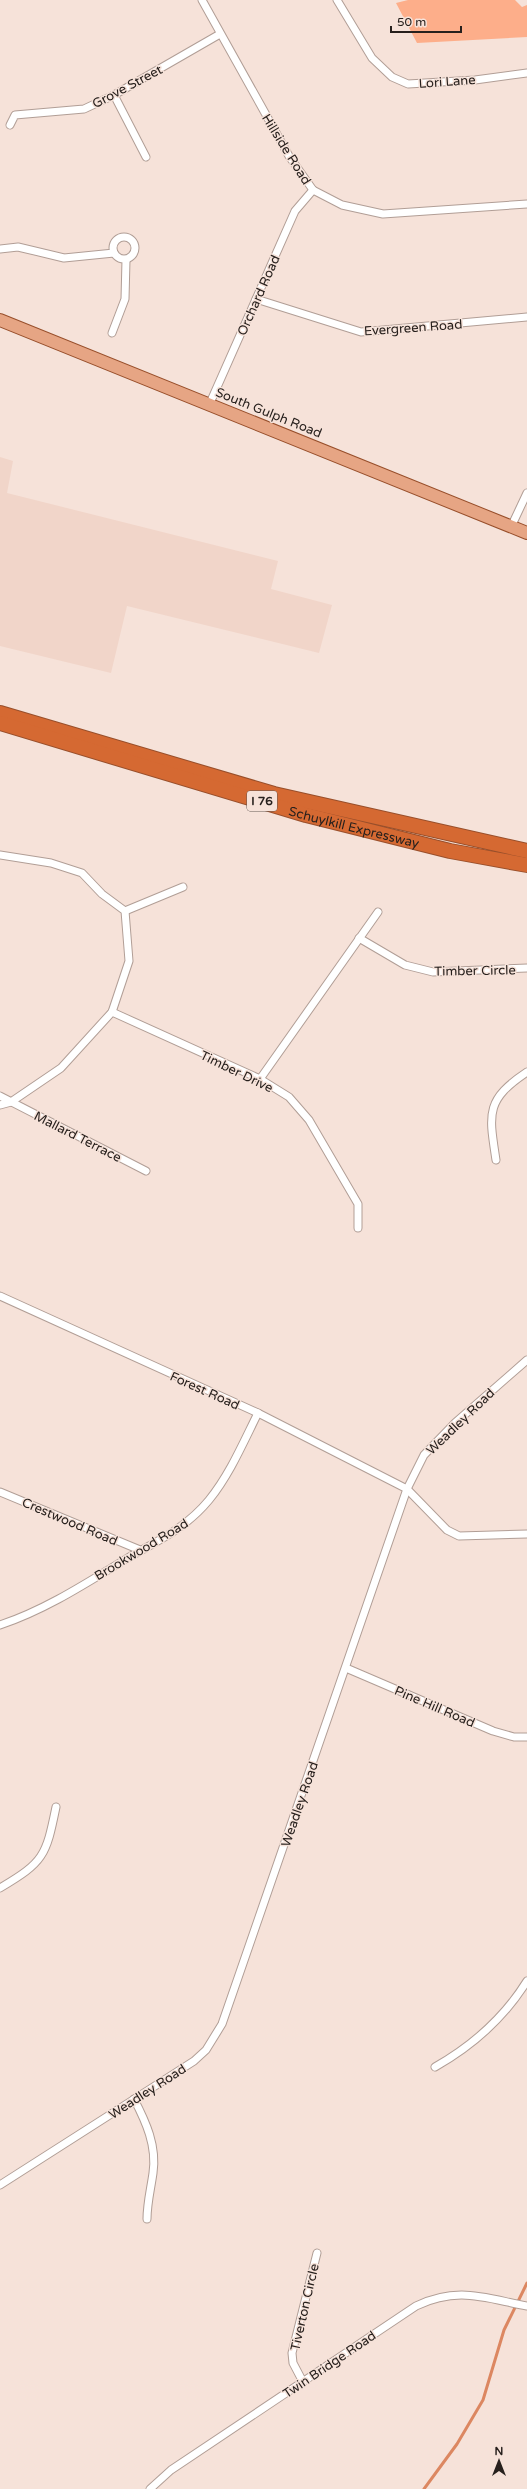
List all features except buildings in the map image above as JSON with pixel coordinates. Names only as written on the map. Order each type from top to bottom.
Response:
[{"type":"highway","name":"Schuylkill Expressway","points":[[0,713],[274,794],[527,851]]},
{"type":"highway","name":"Schuylkill Expressway","points":[[0,723],[313,817],[450,851],[527,865]]},
{"type":"main road","name":"South Gulph Road","points":[[0,320],[210,403],[527,533]]},
{"type":"street","name":"Hillside Road","points":[[202,0],[289,156],[313,190],[342,205],[383,214],[527,204]]},
{"type":"street","name":"Lori Lane","points":[[338,0],[372,58],[392,77],[408,84],[475,80],[527,73]]},
{"type":"street","name":"Grove Street","points":[[10,125],[15,115],[84,109],[114,95],[220,34]]},
{"type":"street","points":[[114,95],[146,157]]},
{"type":"street","name":"Orchard Road","points":[[210,403],[295,211],[313,190]]},
{"type":"street","points":[[121,237],[129,238],[135,243],[136,250],[132,257],[126,260],[119,258],[114,253],[115,242],[121,237]]},
{"type":"street","points":[[0,249],[18,246],[64,258],[114,253]]},
{"type":"street","points":[[112,333],[125,299],[126,260]]},
{"type":"street","name":"Evergreen Road","points":[[256,299],[361,332],[527,317]]},
{"type":"street","points":[[511,527],[527,493]]},
{"type":"street","points":[[0,855],[51,863],[82,873],[102,894],[125,911],[129,961],[112,1012],[62,1068],[12,1102],[0,1105]]},
{"type":"street","points":[[125,911],[183,887]]},
{"type":"street","points":[[260,1079],[378,912]]},
{"type":"street","name":"Timber Circle","points":[[359,938],[404,965],[433,972],[527,968]]},
{"type":"street","name":"Timber Drive","points":[[112,1012],[260,1079],[289,1098],[309,1120],[358,1204],[358,1228]]},
{"type":"street","points":[[496,1160],[491,1128],[493,1104],[507,1085],[527,1072]]},
{"type":"street","name":"Mallard Terrace","points":[[0,1096],[146,1171]]},
{"type":"street","name":"Forest Road","points":[[0,1296],[258,1413],[407,1489],[448,1530],[459,1536],[527,1534]]},
{"type":"street","name":"Weadley Road","points":[[0,2185],[194,2061],[210,2044],[222,2024],[407,1489],[424,1455],[455,1423],[527,1360]]},
{"type":"street","name":"Brookwood Road","points":[[0,1625],[26,1616],[57,1600],[140,1550],[186,1525],[209,1500],[230,1471],[258,1413]]},
{"type":"street","name":"Crestwood Road","points":[[0,1492],[140,1550]]},
{"type":"street","name":"Pine Hill Road","points":[[346,1668],[493,1731],[514,1736],[527,1736]]},
{"type":"street","points":[[0,1888],[29,1871],[37,1863],[48,1844],[56,1807]]},
{"type":"street","points":[[435,2067],[471,2044],[507,2008],[527,1981]]},
{"type":"street","points":[[134,2099],[146,2121],[153,2152],[153,2171],[146,2219]]},
{"type":"street","name":"Tiverton Circle","points":[[303,2382],[293,2363],[292,2353],[317,2253]]},
{"type":"street","name":"Twin Bridge Road","points":[[150,2489],[171,2470],[416,2306],[430,2299],[451,2294],[468,2294],[527,2306]]},
{"type":"shaded area","points":[[408,0],[515,0],[522,7],[527,5],[527,37],[417,43],[396,3]]},
{"type":"shaded area","points":[[0,457],[13,461],[7,493],[278,561],[271,589],[332,605],[319,653],[127,606],[111,673],[0,646]]},
{"type":"waterway","points":[[424,2489],[457,2444],[483,2400],[504,2330],[527,2283]]}]
